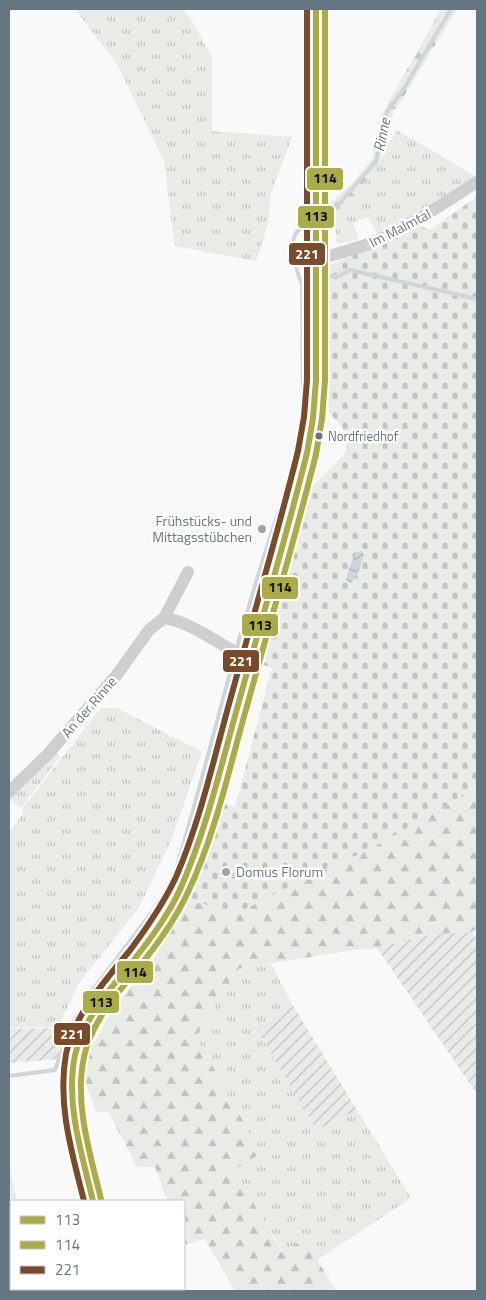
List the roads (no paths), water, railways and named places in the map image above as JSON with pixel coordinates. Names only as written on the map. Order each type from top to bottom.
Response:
[{"type":"main road","points":[[93,1200],[73,1106],[71,1078],[76,1052],[90,1016],[169,909],[180,890],[198,845],[241,655],[302,473],[313,418],[316,356],[316,9]]},
{"type":"street","name":"Im Malmtal","points":[[316,250],[380,239],[413,223],[477,182]]},
{"type":"street","name":"An der Rinne","points":[[9,792],[47,754],[116,676],[149,630],[164,618],[188,572]]},
{"type":"street","points":[[164,618],[177,620],[241,655]]},
{"type":"water","points":[[361,551],[364,554],[362,561],[358,573],[351,583],[346,580],[348,573],[355,555]]},
{"type":"waterway","name":"Rinne","points":[[324,215],[335,209],[376,161],[387,112],[403,90],[451,9]]},
{"type":"waterway","name":"Rinne","points":[[291,474],[303,410],[302,284],[296,266],[293,244],[296,233],[309,224]]},
{"type":"waterway","points":[[324,276],[339,276],[350,270],[477,299]]},
{"type":"waterway","name":"Rinne","points":[[172,882],[246,616],[289,481]]},
{"type":"waterway","name":"Rinne","points":[[9,1076],[55,1070],[70,1027],[95,987],[168,891]]},
{"type":"place","name":"Nordfriedhof","points":[[319,436]]},
{"type":"place","name":"Frühstücks- und Mittagsstübchen","points":[[262,529]]},
{"type":"place","name":"Domus Florum","points":[[226,872]]}]
